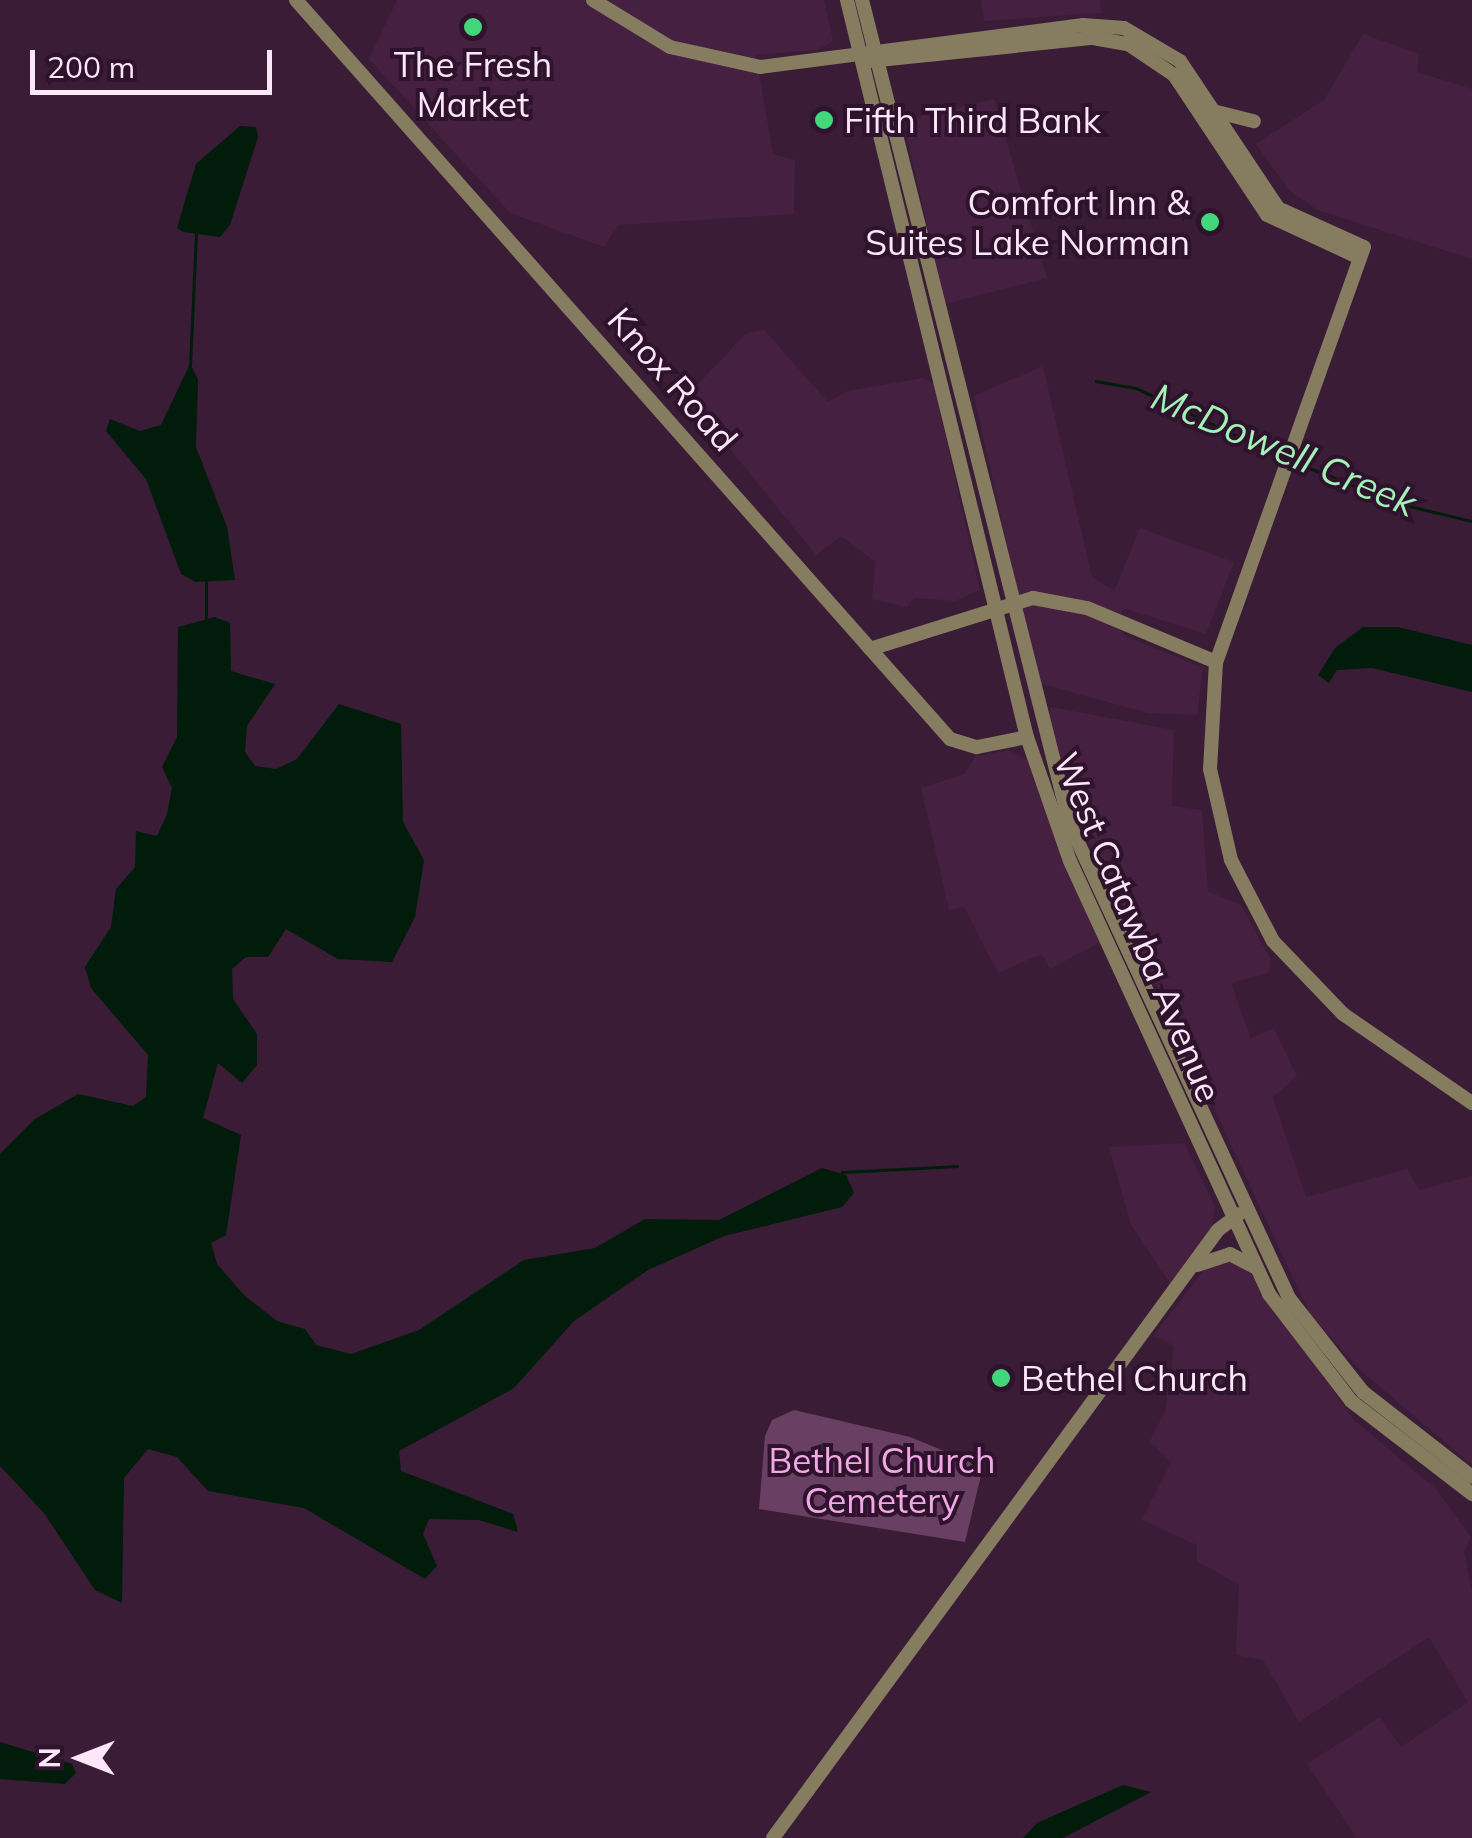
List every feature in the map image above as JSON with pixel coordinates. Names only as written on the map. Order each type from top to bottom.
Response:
[{"type":"street","name":"Knox Road","points":[[296,0],[958,744],[1027,737]]},
{"type":"street","points":[[593,0],[643,35],[722,62],[769,67],[1093,38],[1128,44],[1174,74],[1268,215],[1362,252]]},
{"type":"street","name":"West Catawba Avenue","points":[[847,0],[870,57],[971,446],[1005,606],[1027,737],[1043,791],[1109,948],[1238,1215],[1324,1349],[1434,1452],[1472,1478]]},
{"type":"street","name":"West Catawba Avenue","points":[[862,0],[909,252],[935,360],[1047,754],[1088,867],[1158,1022],[1238,1215],[1254,1267],[1302,1344],[1351,1401],[1472,1494]]},
{"type":"street","points":[[870,57],[1110,25],[1171,54],[1214,110],[1278,208],[1362,252]]},
{"type":"street","points":[[1214,110],[1254,122]]},
{"type":"street","points":[[909,252],[942,328]]},
{"type":"street","points":[[1362,252],[1216,662],[1213,790],[1249,903],[1311,987],[1472,1103]]},
{"type":"street","points":[[935,360],[944,363],[971,446]]},
{"type":"street","points":[[870,649],[1005,606],[1042,602],[1088,608],[1216,662]]},
{"type":"street","points":[[1043,791],[1081,868],[1088,867]]},
{"type":"street","points":[[1109,948],[1158,1022]]},
{"type":"street","points":[[773,1838],[1192,1268],[1238,1215]]},
{"type":"street","points":[[1192,1268],[1230,1254],[1254,1267]]},
{"type":"street","points":[[1351,1401],[1434,1452]]},
{"type":"shaded area","points":[[397,0],[824,0],[833,41],[817,50],[756,55],[773,154],[795,160],[794,214],[618,225],[604,247],[510,213],[369,59]]},
{"type":"shaded area","points":[[981,0],[1100,0],[1101,13],[984,21]]},
{"type":"shaded area","points":[[1363,34],[1419,54],[1417,72],[1472,89],[1472,259],[1317,210],[1288,189],[1256,144],[1324,100]]},
{"type":"shaded area","points":[[994,99],[1047,278],[945,304],[903,120]]},
{"type":"shaded area","points":[[240,126],[256,127],[258,137],[230,225],[220,237],[183,232],[177,228],[196,164]]},
{"type":"shaded area","points":[[764,330],[828,402],[848,391],[923,378],[934,384],[980,590],[955,601],[914,598],[907,607],[872,599],[875,562],[841,536],[816,555],[687,396],[746,333]]},
{"type":"shaded area","points":[[190,364],[198,379],[196,447],[227,527],[235,580],[196,582],[181,574],[146,479],[106,431],[110,419],[140,431],[161,425]]},
{"type":"shaded area","points":[[1043,366],[1092,577],[1114,591],[1140,528],[1234,562],[1206,634],[1123,608],[1116,625],[1125,636],[1203,668],[1197,715],[1148,713],[1038,683],[974,396]]},
{"type":"shaded area","points":[[215,617],[230,623],[231,671],[275,684],[247,726],[245,752],[255,766],[276,769],[297,759],[339,704],[401,724],[403,822],[424,860],[415,917],[392,962],[338,959],[286,929],[268,957],[246,957],[232,969],[233,999],[257,1034],[257,1065],[242,1083],[218,1063],[203,1118],[241,1135],[226,1235],[211,1243],[217,1264],[245,1296],[277,1321],[305,1329],[316,1345],[351,1354],[419,1330],[524,1260],[595,1248],[645,1219],[719,1220],[822,1168],[846,1175],[854,1193],[842,1207],[724,1236],[648,1270],[574,1321],[514,1388],[399,1451],[401,1471],[513,1514],[518,1532],[479,1520],[429,1519],[423,1534],[437,1566],[425,1579],[304,1508],[208,1491],[177,1457],[148,1449],[124,1478],[122,1603],[95,1590],[44,1513],[0,1466],[0,1154],[35,1119],[78,1094],[133,1106],[146,1097],[148,1055],[91,988],[85,967],[111,927],[116,889],[135,867],[136,831],[157,836],[167,814],[172,788],[162,767],[177,737],[178,627]]},
{"type":"shaded area","points":[[1363,627],[1398,627],[1472,645],[1472,692],[1372,668],[1337,670],[1329,683],[1318,675],[1335,648]]},
{"type":"shaded area","points":[[1051,707],[1174,730],[1172,806],[1202,810],[1208,891],[1241,905],[1271,960],[1269,973],[1231,983],[1251,1038],[1274,1028],[1297,1076],[1273,1097],[1306,1197],[1407,1169],[1419,1190],[1472,1176],[1472,1465],[1359,1369],[1310,1314],[1071,802],[1046,718]]},
{"type":"shaded area","points":[[1009,750],[1027,760],[1099,943],[1050,969],[1042,954],[998,973],[964,907],[949,910],[921,788],[964,774],[976,756]]},
{"type":"shaded area","points":[[1184,1143],[1215,1206],[1211,1229],[1172,1286],[1131,1225],[1109,1147]]},
{"type":"shaded area","points":[[1230,1260],[1251,1274],[1353,1419],[1436,1489],[1471,1537],[1464,1552],[1472,1590],[1472,1838],[1357,1838],[1307,1764],[1380,1717],[1401,1747],[1468,1702],[1429,1637],[1299,1722],[1263,1660],[1236,1655],[1239,1585],[1197,1561],[1197,1545],[1142,1520],[1171,1463],[1150,1441],[1165,1411],[1174,1346],[1154,1335],[1207,1266]]},
{"type":"shaded area","points":[[0,1742],[72,1764],[76,1773],[65,1784],[0,1779]]},
{"type":"shaded area","points":[[1123,1785],[1151,1792],[1063,1838],[1023,1838],[1037,1823]]},
{"type":"green space","name":"Bethel Church Cemetery","points":[[794,1410],[910,1437],[983,1467],[965,1542],[759,1509],[765,1436],[772,1420]]},
{"type":"waterway","points":[[190,366],[196,235]]},
{"type":"waterway","name":"McDowell Creek","points":[[1096,381],[1136,388],[1282,457]]},
{"type":"waterway","points":[[1294,462],[1401,504],[1472,521]]},
{"type":"waterway","points":[[206,582],[206,619]]},
{"type":"waterway","points":[[842,1172],[957,1166]]},
{"type":"place","name":"The Fresh Market","points":[[473,27]]},
{"type":"place","name":"Fifth Third Bank","points":[[824,120]]},
{"type":"place","name":"Comfort Inn & Suites Lake Norman","points":[[1210,222]]},
{"type":"place","name":"Bethel Church","points":[[1001,1378]]}]
